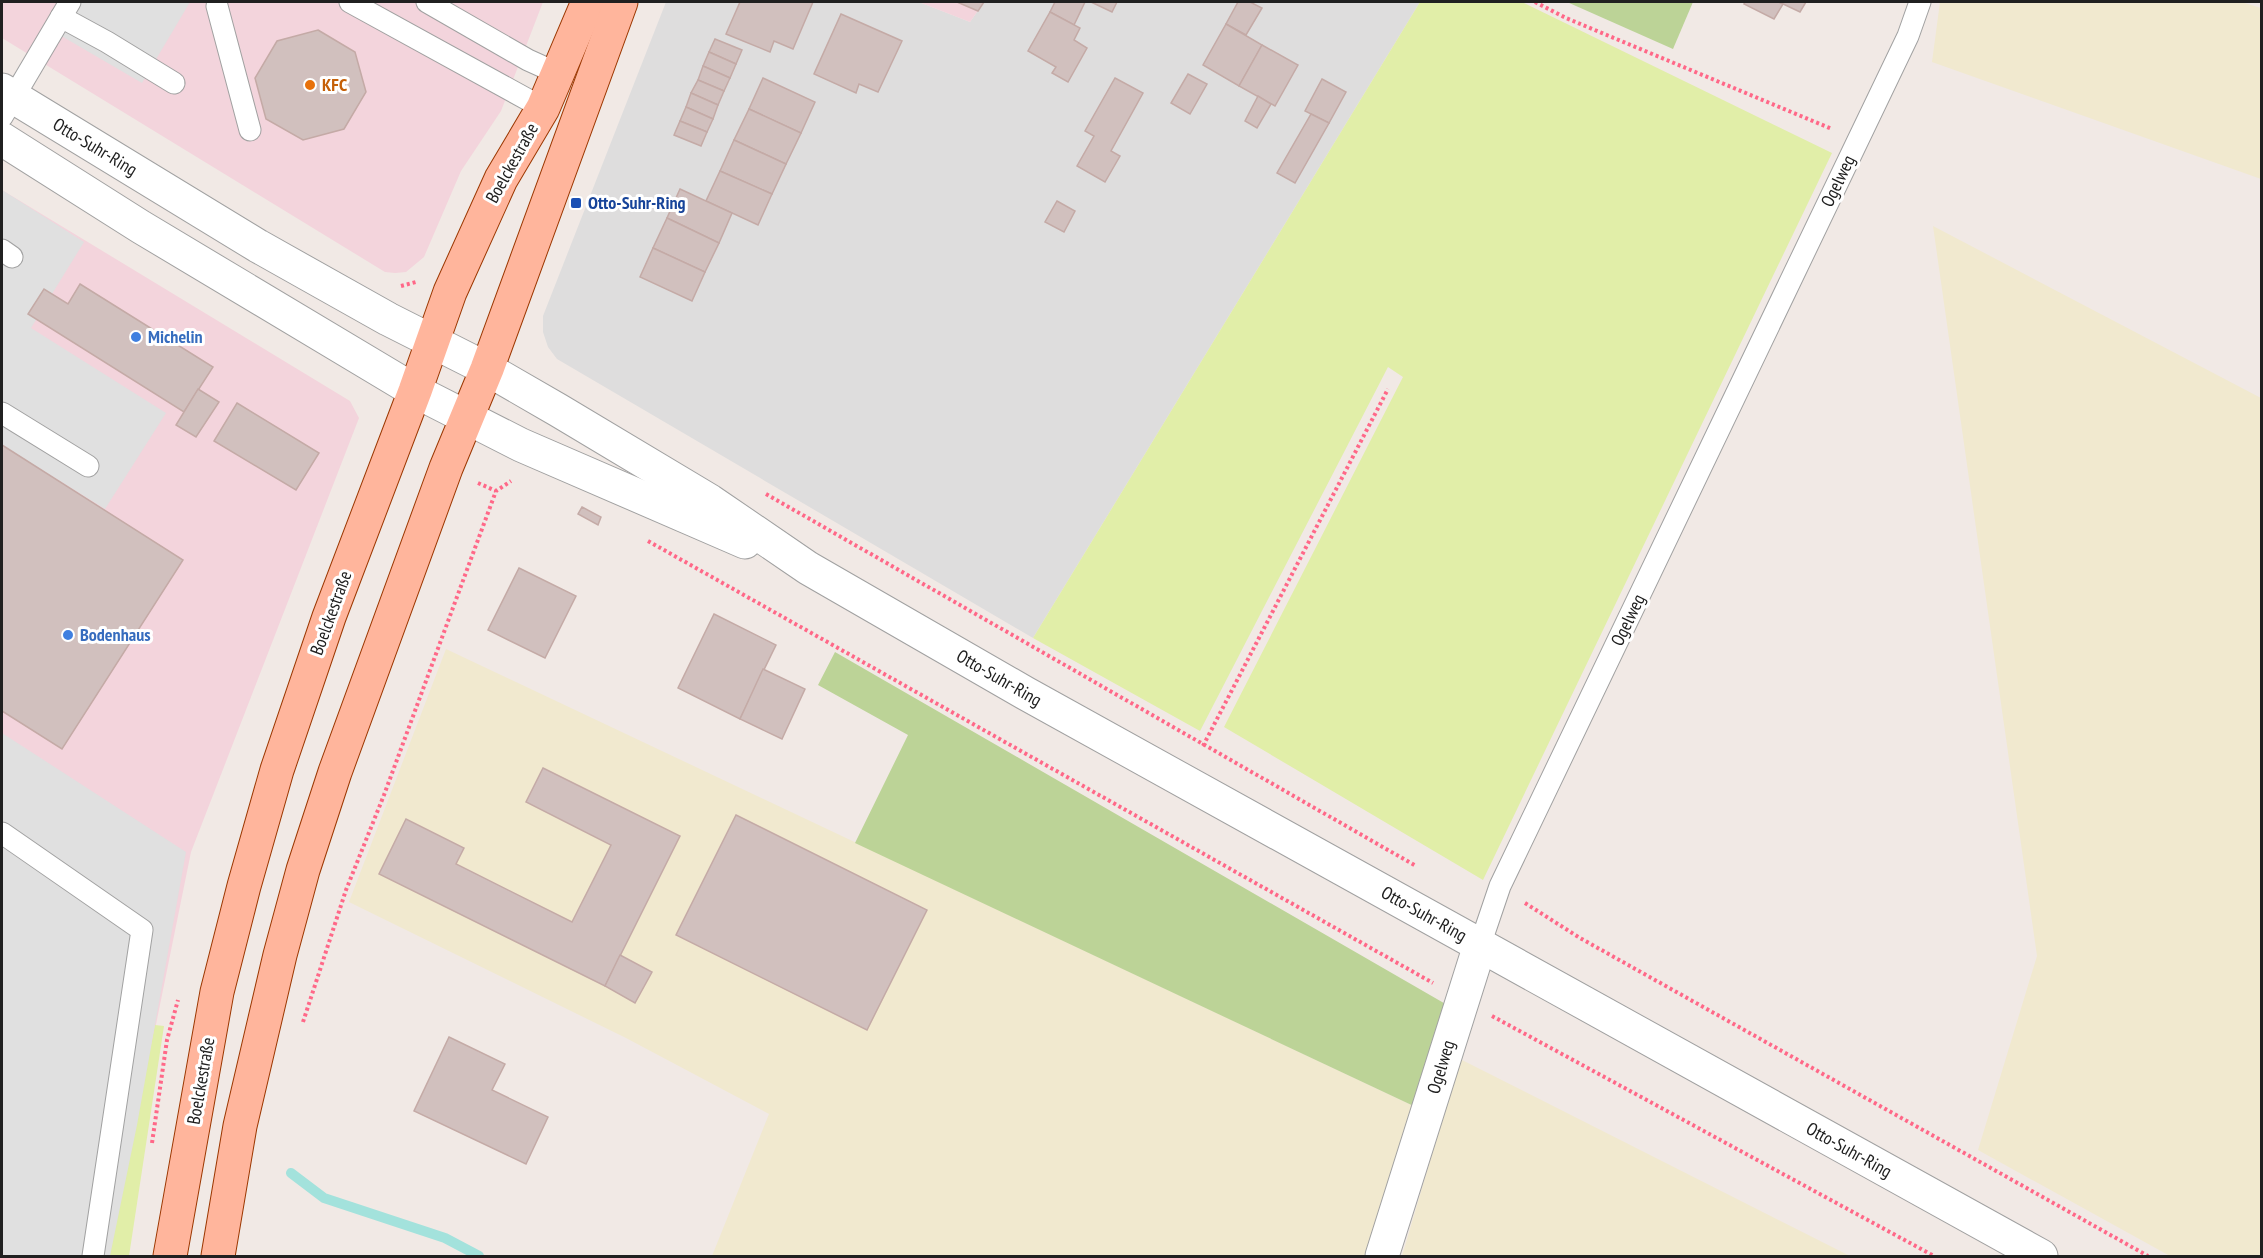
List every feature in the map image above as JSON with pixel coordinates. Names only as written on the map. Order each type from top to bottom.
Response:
[{"type":"main road","name":"Boelckestraße","points":[[170,1257],[217,992],[277,770],[329,617],[450,292],[488,205],[543,108],[588,2]]},
{"type":"main road","points":[[218,1257],[240,1126],[303,870],[335,772],[466,419],[487,369],[621,2]]},
{"type":"street","name":"Otto-Suhr-Ring","points":[[6,102],[258,246],[487,369],[710,501],[808,568],[1025,693],[2041,1257]]},
{"type":"street","name":"Otto-Suhr-Ring","points":[[2,139],[141,227],[415,391],[466,419],[639,498],[808,568]]},
{"type":"street","name":"Ogelweg","points":[[1382,1257],[1480,945]]},
{"type":"lane","points":[[350,2],[543,108]]},
{"type":"lane","points":[[427,2],[528,60],[559,74]]},
{"type":"lane","name":"Ogelweg","points":[[1480,945],[1500,886],[1908,36],[1920,2]]},
{"type":"lane","points":[[217,6],[249,130]]},
{"type":"lane","points":[[6,102],[66,9],[107,42],[174,83]]},
{"type":"lane","points":[[2,413],[88,466]]},
{"type":"lane","points":[[2,833],[142,930],[93,1257]]},
{"type":"path","points":[[1535,2],[1566,18],[1858,140]]},
{"type":"path","points":[[1185,782],[1388,389]]},
{"type":"path","points":[[300,1032],[346,890],[388,784],[496,491],[509,480],[518,481]]},
{"type":"path","points":[[757,489],[1420,869]]},
{"type":"path","points":[[643,538],[1462,999],[1934,1257]]},
{"type":"path","points":[[1500,886],[1591,944],[2148,1257]]},
{"type":"shaded area","points":[[2,2],[543,2],[501,111],[461,171],[424,257],[406,272],[395,273],[385,272],[2,38]]},
{"type":"shaded area","points":[[77,2],[190,2],[142,83],[58,34]]},
{"type":"shaded area","points":[[666,2],[919,2],[970,22],[984,2],[1420,2],[1033,638],[557,359],[548,347],[543,332],[543,316]]},
{"type":"shaded area","points":[[919,2],[984,2],[970,22]]},
{"type":"shaded area","points":[[1940,2],[2241,2],[2261,8],[2261,179],[1932,62]]},
{"type":"shaded area","points":[[2,190],[350,401],[359,418],[191,852],[109,1256],[2,1256]]},
{"type":"shaded area","points":[[2,190],[84,242],[31,328],[166,413],[105,509],[2,445]]},
{"type":"shaded area","points":[[1933,226],[2261,398],[2261,1256],[2170,1256],[1978,1150],[2037,956]]},
{"type":"shaded area","points":[[446,649],[1420,1109],[1372,1256],[712,1256],[769,1114],[626,1038],[349,902]]},
{"type":"shaded area","points":[[2,733],[186,852],[137,1125],[110,1256],[2,1256]]},
{"type":"shaded area","points":[[1460,1059],[1850,1256],[1402,1256]]},
{"type":"green space","points":[[1420,2],[1522,2],[1832,153],[1483,880],[1224,727],[1403,377],[1388,367],[1200,731],[1033,638]]},
{"type":"green space","points":[[1567,2],[1693,2],[1673,49]]},
{"type":"green space","points":[[835,652],[1449,1006],[1420,1109],[855,843],[908,735],[818,685]]},
{"type":"green space","points":[[155,1025],[164,1026],[129,1256],[109,1256]]},
{"type":"building","points":[[740,2],[813,2],[793,49],[774,41],[770,52],[726,34]]},
{"type":"building","points":[[957,2],[984,2],[978,11]]},
{"type":"building","points":[[1055,2],[1085,2],[1074,25],[1050,12]]},
{"type":"building","points":[[1091,2],[1117,2],[1112,12]]},
{"type":"building","points":[[1238,2],[1250,2],[1262,8],[1246,35],[1226,24]]},
{"type":"building","points":[[1745,2],[1783,4],[1774,19],[1744,4]]},
{"type":"building","points":[[1779,2],[1806,2],[1800,12]]},
{"type":"building","points":[[1050,12],[1080,28],[1074,40],[1087,48],[1068,82],[1052,73],[1056,67],[1028,51]]},
{"type":"building","points":[[841,14],[902,41],[878,92],[859,84],[856,93],[814,74]]},
{"type":"building","points":[[1226,24],[1262,45],[1239,86],[1203,65]]},
{"type":"building","name":"KFC","points":[[318,30],[355,52],[366,92],[344,129],[303,140],[266,119],[255,78],[277,41]]},
{"type":"building","points":[[715,39],[742,50],[736,64],[709,52]]},
{"type":"building","points":[[1262,45],[1298,65],[1275,106],[1239,86]]},
{"type":"building","points":[[709,52],[736,64],[730,78],[703,66]]},
{"type":"building","points":[[703,66],[730,78],[724,91],[698,80]]},
{"type":"building","points":[[1188,74],[1207,84],[1190,114],[1171,103]]},
{"type":"building","points":[[763,78],[815,102],[801,133],[749,109]]},
{"type":"building","points":[[1115,78],[1143,93],[1111,151],[1120,156],[1105,182],[1077,166],[1094,136],[1085,131]]},
{"type":"building","points":[[1322,79],[1346,92],[1329,123],[1305,111]]},
{"type":"building","points":[[698,80],[724,91],[718,105],[691,93]]},
{"type":"building","points":[[691,93],[718,105],[713,119],[686,107]]},
{"type":"building","points":[[1258,96],[1271,104],[1257,128],[1245,121]]},
{"type":"building","points":[[686,107],[713,119],[707,132],[680,121]]},
{"type":"building","points":[[749,109],[801,133],[786,164],[734,140]]},
{"type":"building","points":[[1311,114],[1329,123],[1295,183],[1277,173]]},
{"type":"building","points":[[680,121],[707,132],[701,146],[674,135]]},
{"type":"building","points":[[734,140],[786,164],[772,194],[720,171]]},
{"type":"building","points":[[720,171],[772,194],[758,225],[706,201]]},
{"type":"building","points":[[680,189],[732,213],[719,243],[667,218]]},
{"type":"building","points":[[1057,201],[1075,211],[1064,232],[1045,222]]},
{"type":"building","points":[[667,218],[719,243],[705,272],[653,248]]},
{"type":"building","points":[[653,248],[705,272],[692,301],[640,277]]},
{"type":"building","points":[[80,284],[213,367],[184,412],[28,314],[44,289],[68,304]]},
{"type":"building","points":[[198,389],[219,402],[196,437],[176,425]]},
{"type":"building","points":[[237,403],[319,453],[296,490],[214,441]]},
{"type":"building","name":"Bodenhaus","points":[[2,445],[183,560],[62,749],[2,711]]},
{"type":"building","points":[[582,507],[601,517],[598,525],[578,514]]},
{"type":"building","points":[[519,568],[576,596],[545,658],[488,630]]},
{"type":"building","points":[[714,614],[776,645],[740,719],[678,688]]},
{"type":"building","points":[[763,669],[805,689],[782,739],[740,719]]},
{"type":"building","points":[[543,768],[680,836],[605,986],[379,874],[406,819],[464,848],[456,864],[572,922],[611,845],[526,802]]},
{"type":"building","points":[[736,815],[927,910],[867,1030],[676,935]]},
{"type":"building","points":[[620,955],[652,972],[635,1003],[605,986]]},
{"type":"building","points":[[449,1037],[505,1064],[492,1090],[548,1117],[526,1164],[414,1111]]},
{"type":"waterway","points":[[291,1173],[324,1198],[445,1238],[479,1256]]},
{"type":"place","name":"KFC","points":[[310,85]]},
{"type":"place","name":"Otto-Suhr-Ring","points":[[576,203]]},
{"type":"place","name":"Michelin","points":[[136,337]]},
{"type":"place","name":"Bodenhaus","points":[[68,635]]}]
